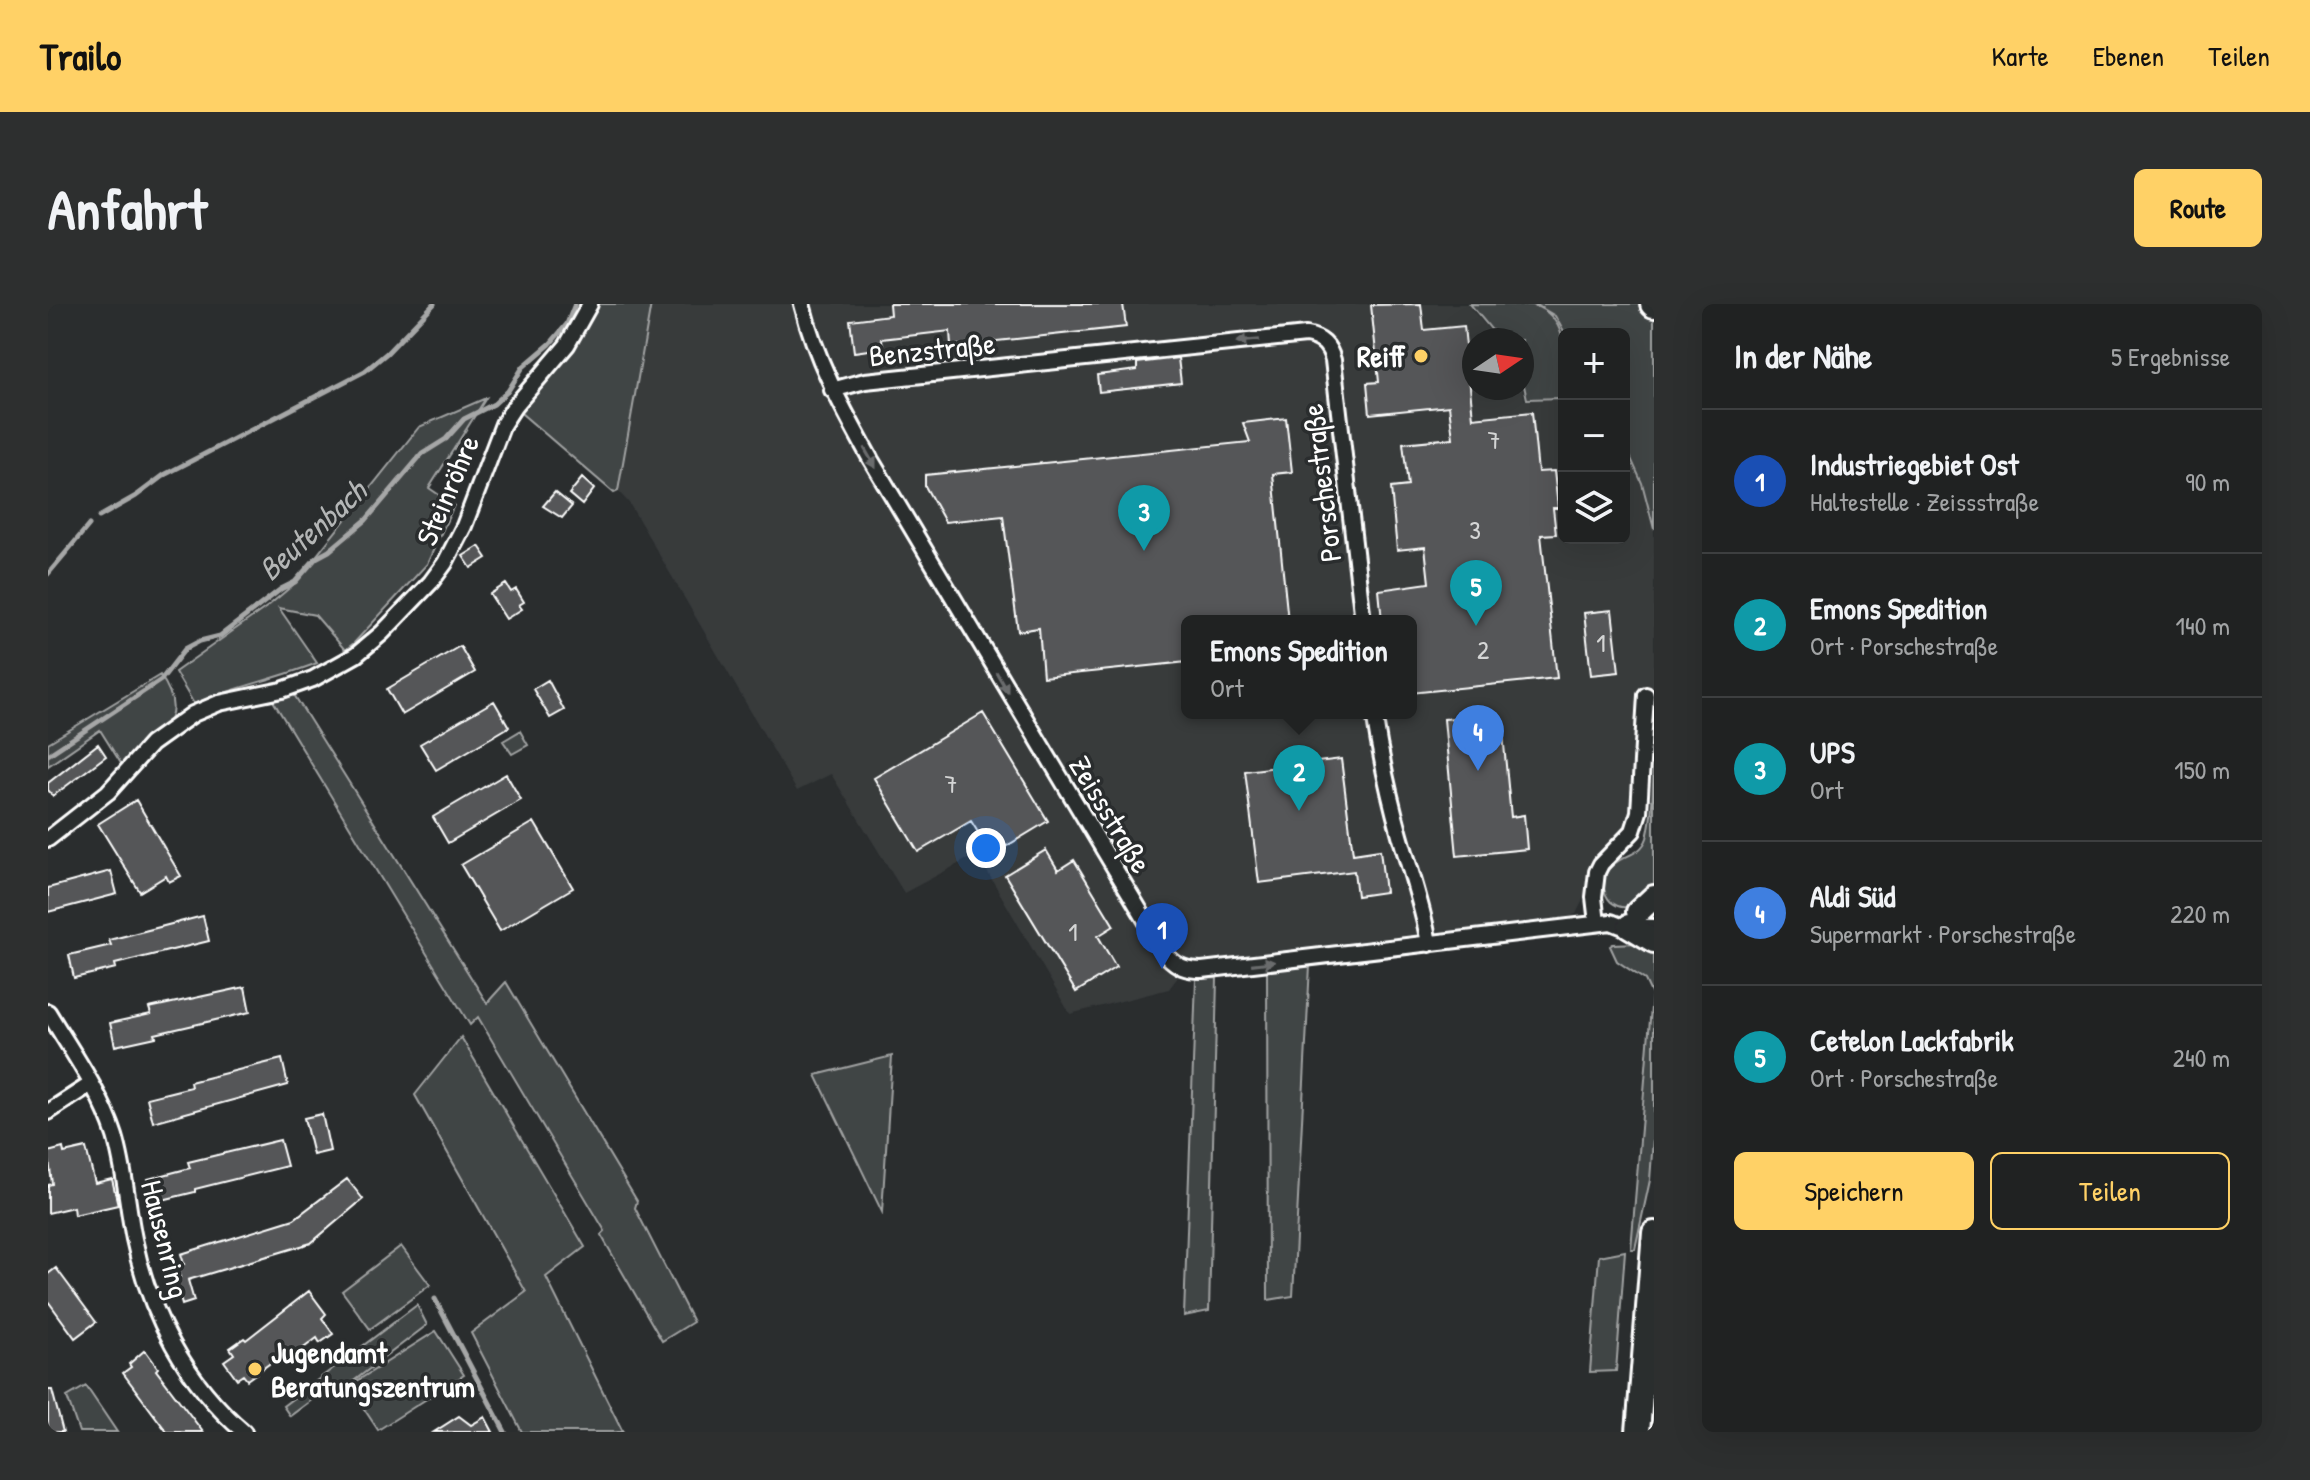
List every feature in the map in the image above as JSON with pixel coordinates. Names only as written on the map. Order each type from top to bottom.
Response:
[{"type":"main road","points":[[1634,917],[1654,941]]},
{"type":"main road","points":[[1638,1432],[1654,1233]]},
{"type":"street","name":"Steinröhre","points":[[48,839],[118,781],[151,744],[193,714],[219,703],[282,690],[320,675],[356,655],[405,610],[445,563],[464,526],[488,459],[509,415],[567,345],[590,304]]},
{"type":"street","name":"Zeissstraße","points":[[802,304],[812,345],[832,390],[1007,691],[1175,965],[1188,970],[1202,970],[1634,917]]},
{"type":"street","name":"Benzstraße","points":[[832,390],[865,381],[1306,335],[1324,341]]},
{"type":"street","name":"Porschestraße","points":[[1324,341],[1333,360],[1362,615]]},
{"type":"street","points":[[1634,917],[1594,897],[1601,864],[1633,831],[1639,812],[1646,695]]},
{"type":"street","points":[[1375,719],[1399,833],[1425,920],[1429,944]]},
{"type":"street","name":"Hausenring","points":[[48,1012],[108,1115],[116,1139],[134,1238],[153,1307],[176,1350],[217,1409],[244,1432]]},
{"type":"street","points":[[48,1112],[91,1084]]},
{"type":"shaded area","points":[[595,304],[651,304],[618,491],[614,493],[514,407]]},
{"type":"shaded area","points":[[651,304],[1467,304],[1488,328],[1462,328],[1462,400],[1558,399],[1558,544],[1630,544],[1630,454],[1636,464],[1654,529],[1654,695],[1640,695],[1630,821],[1620,837],[1594,860],[1585,896],[1576,914],[1556,922],[1217,961],[1178,977],[1169,989],[1070,1014],[977,854],[904,893],[831,774],[797,791],[629,503],[618,491]]},
{"type":"shaded area","points":[[1470,304],[1533,305],[1555,320],[1559,328],[1558,398],[1534,399],[1534,328],[1490,328]]},
{"type":"shaded area","points":[[1535,304],[1640,304],[1654,314],[1654,529],[1642,483],[1630,456],[1630,328],[1562,328],[1555,316]]},
{"type":"shaded area","points":[[486,398],[429,488],[454,505],[427,564],[354,643],[345,650],[315,615],[279,608],[317,663],[194,704],[175,672],[293,585],[419,427]]},
{"type":"shaded area","points":[[160,675],[173,705],[171,716],[158,736],[147,745],[122,765],[100,730],[48,766],[48,743]]},
{"type":"shaded area","points":[[293,693],[487,1003],[506,982],[637,1201],[635,1208],[693,1322],[662,1341],[601,1235],[605,1231],[478,1017],[470,1025],[272,699]]},
{"type":"shaded area","points":[[520,731],[528,745],[512,754],[503,741]]},
{"type":"shaded area","points":[[1654,745],[1654,890],[1636,905],[1621,907],[1607,898],[1605,877],[1614,864],[1637,851],[1647,838],[1652,804]]},
{"type":"shaded area","points":[[1639,943],[1654,951],[1654,1126],[1650,1180],[1635,1249],[1631,1249],[1652,995],[1645,980],[1617,961],[1610,946]]},
{"type":"shaded area","points":[[1310,965],[1293,1296],[1268,1300],[1267,971]]},
{"type":"shaded area","points":[[1217,978],[1209,1311],[1184,1316],[1196,979]]},
{"type":"shaded area","points":[[461,1037],[585,1247],[546,1277],[623,1432],[522,1432],[471,1333],[526,1292],[415,1095]]},
{"type":"shaded area","points":[[892,1056],[882,1212],[816,1075]]},
{"type":"shaded area","points":[[401,1246],[430,1285],[370,1329],[342,1291]]},
{"type":"shaded area","points":[[1625,1251],[1616,1371],[1590,1372],[1599,1256]]},
{"type":"shaded area","points":[[417,1305],[427,1325],[330,1399],[324,1391],[290,1416],[283,1406]]},
{"type":"shaded area","points":[[436,1331],[464,1375],[378,1430],[349,1386]]},
{"type":"shaded area","points":[[86,1386],[117,1432],[79,1432],[67,1397]]},
{"type":"building","points":[[889,304],[1123,304],[1126,327],[951,346],[950,331],[882,339],[883,348],[854,352],[850,320],[890,315]]},
{"type":"building","points":[[1421,304],[1424,330],[1464,326],[1462,400],[1471,400],[1473,418],[1532,412],[1538,472],[1554,471],[1558,508],[1553,508],[1556,534],[1541,535],[1557,678],[1417,692],[1417,615],[1381,615],[1379,590],[1429,583],[1425,547],[1397,550],[1391,488],[1408,486],[1403,443],[1453,438],[1449,406],[1370,414],[1367,383],[1379,382],[1371,305]]},
{"type":"building","points":[[1178,358],[1181,383],[1099,392],[1097,375],[1137,370],[1137,363]]},
{"type":"building","points":[[1286,418],[1292,472],[1273,474],[1287,615],[1181,615],[1181,663],[1043,677],[1039,628],[1018,631],[1003,516],[945,522],[925,486],[925,475],[1250,442],[1243,423]]},
{"type":"building","points":[[582,478],[594,489],[582,505],[569,494]]},
{"type":"building","points":[[555,492],[572,506],[562,518],[543,506]]},
{"type":"building","points":[[479,546],[487,558],[471,568],[463,556]]},
{"type":"building","points":[[506,584],[511,592],[516,589],[524,602],[519,605],[522,609],[506,619],[490,594]]},
{"type":"building","points":[[1612,610],[1619,672],[1591,675],[1584,613]]},
{"type":"building","points":[[460,646],[475,672],[402,715],[387,689]]},
{"type":"building","points":[[548,680],[564,710],[550,718],[533,689]]},
{"type":"building","points":[[494,701],[509,727],[436,770],[420,744]]},
{"type":"building","points":[[983,713],[1048,821],[992,855],[971,821],[918,852],[874,778]]},
{"type":"building","points":[[1468,717],[1469,727],[1502,724],[1511,817],[1524,815],[1527,849],[1457,856],[1444,719]]},
{"type":"building","points":[[98,744],[106,756],[53,796],[48,790],[48,783]]},
{"type":"building","points":[[1341,759],[1353,854],[1380,850],[1385,892],[1357,896],[1354,871],[1259,883],[1245,771]]},
{"type":"building","points":[[506,774],[521,800],[448,843],[433,817]]},
{"type":"building","points":[[136,800],[181,876],[169,882],[166,876],[140,892],[98,824]]},
{"type":"building","points":[[534,822],[573,888],[500,931],[461,865]]},
{"type":"building","points":[[1046,850],[1058,870],[1074,860],[1114,926],[1098,936],[1116,967],[1076,992],[1005,875]]},
{"type":"building","points":[[111,871],[117,894],[48,912],[48,888]]},
{"type":"building","points":[[203,916],[209,941],[115,964],[116,968],[74,978],[69,955],[111,945],[109,940]]},
{"type":"building","points":[[245,987],[250,1012],[115,1046],[110,1023],[151,1014],[149,1008]]},
{"type":"building","points":[[282,1059],[288,1085],[153,1122],[147,1098],[191,1087],[190,1082]]},
{"type":"building","points":[[322,1114],[330,1151],[313,1155],[304,1118]]},
{"type":"building","points":[[280,1140],[287,1166],[154,1202],[148,1179],[190,1168],[188,1162]]},
{"type":"building","points":[[63,1148],[64,1153],[86,1148],[95,1183],[112,1179],[118,1205],[74,1215],[73,1207],[48,1213],[48,1185],[52,1184],[48,1152]]},
{"type":"building","points":[[347,1179],[363,1199],[311,1243],[188,1280],[194,1301],[182,1305],[175,1280],[180,1277],[176,1266],[184,1264],[181,1254],[294,1219]]},
{"type":"building","points":[[56,1268],[96,1322],[75,1338],[48,1301],[48,1274]]},
{"type":"building","points":[[309,1291],[326,1314],[322,1318],[333,1334],[320,1343],[317,1338],[297,1353],[299,1358],[286,1364],[283,1354],[247,1380],[243,1375],[237,1379],[224,1361],[234,1354],[230,1348],[244,1338],[246,1340]]},
{"type":"building","points":[[145,1350],[158,1368],[156,1370],[203,1432],[167,1432],[123,1373]]},
{"type":"building","points":[[48,1390],[52,1390],[63,1432],[48,1432]]},
{"type":"building","points":[[459,1416],[471,1425],[485,1417],[493,1432],[434,1432]]},
{"type":"waterway","points":[[99,517],[136,496],[164,475],[365,371],[387,353],[434,304]]},
{"type":"waterway","name":"Beutenbach","points":[[48,755],[161,680],[185,649],[220,636],[281,589],[295,582],[316,558],[366,520],[422,454],[446,439],[464,419],[494,404],[508,391],[523,367],[550,344],[567,324],[575,304]]},
{"type":"waterway","points":[[48,574],[89,525]]},
{"type":"waterway","points":[[435,1299],[505,1432]]},
{"type":"place","name":"Reiff","points":[[1421,356]]},
{"type":"place","name":"UPS","points":[[1144,551]]},
{"type":"place","name":"Cetelon Lackfabrik","points":[[1476,626]]},
{"type":"place","name":"Aldi Süd","points":[[1478,771]]},
{"type":"place","name":"Emons Spedition","points":[[1299,811]]},
{"type":"place","name":"Industriegebiet Ost","points":[[1162,969]]},
{"type":"place","name":"Jugendamt Beratungszentrum","points":[[255,1369]]}]
